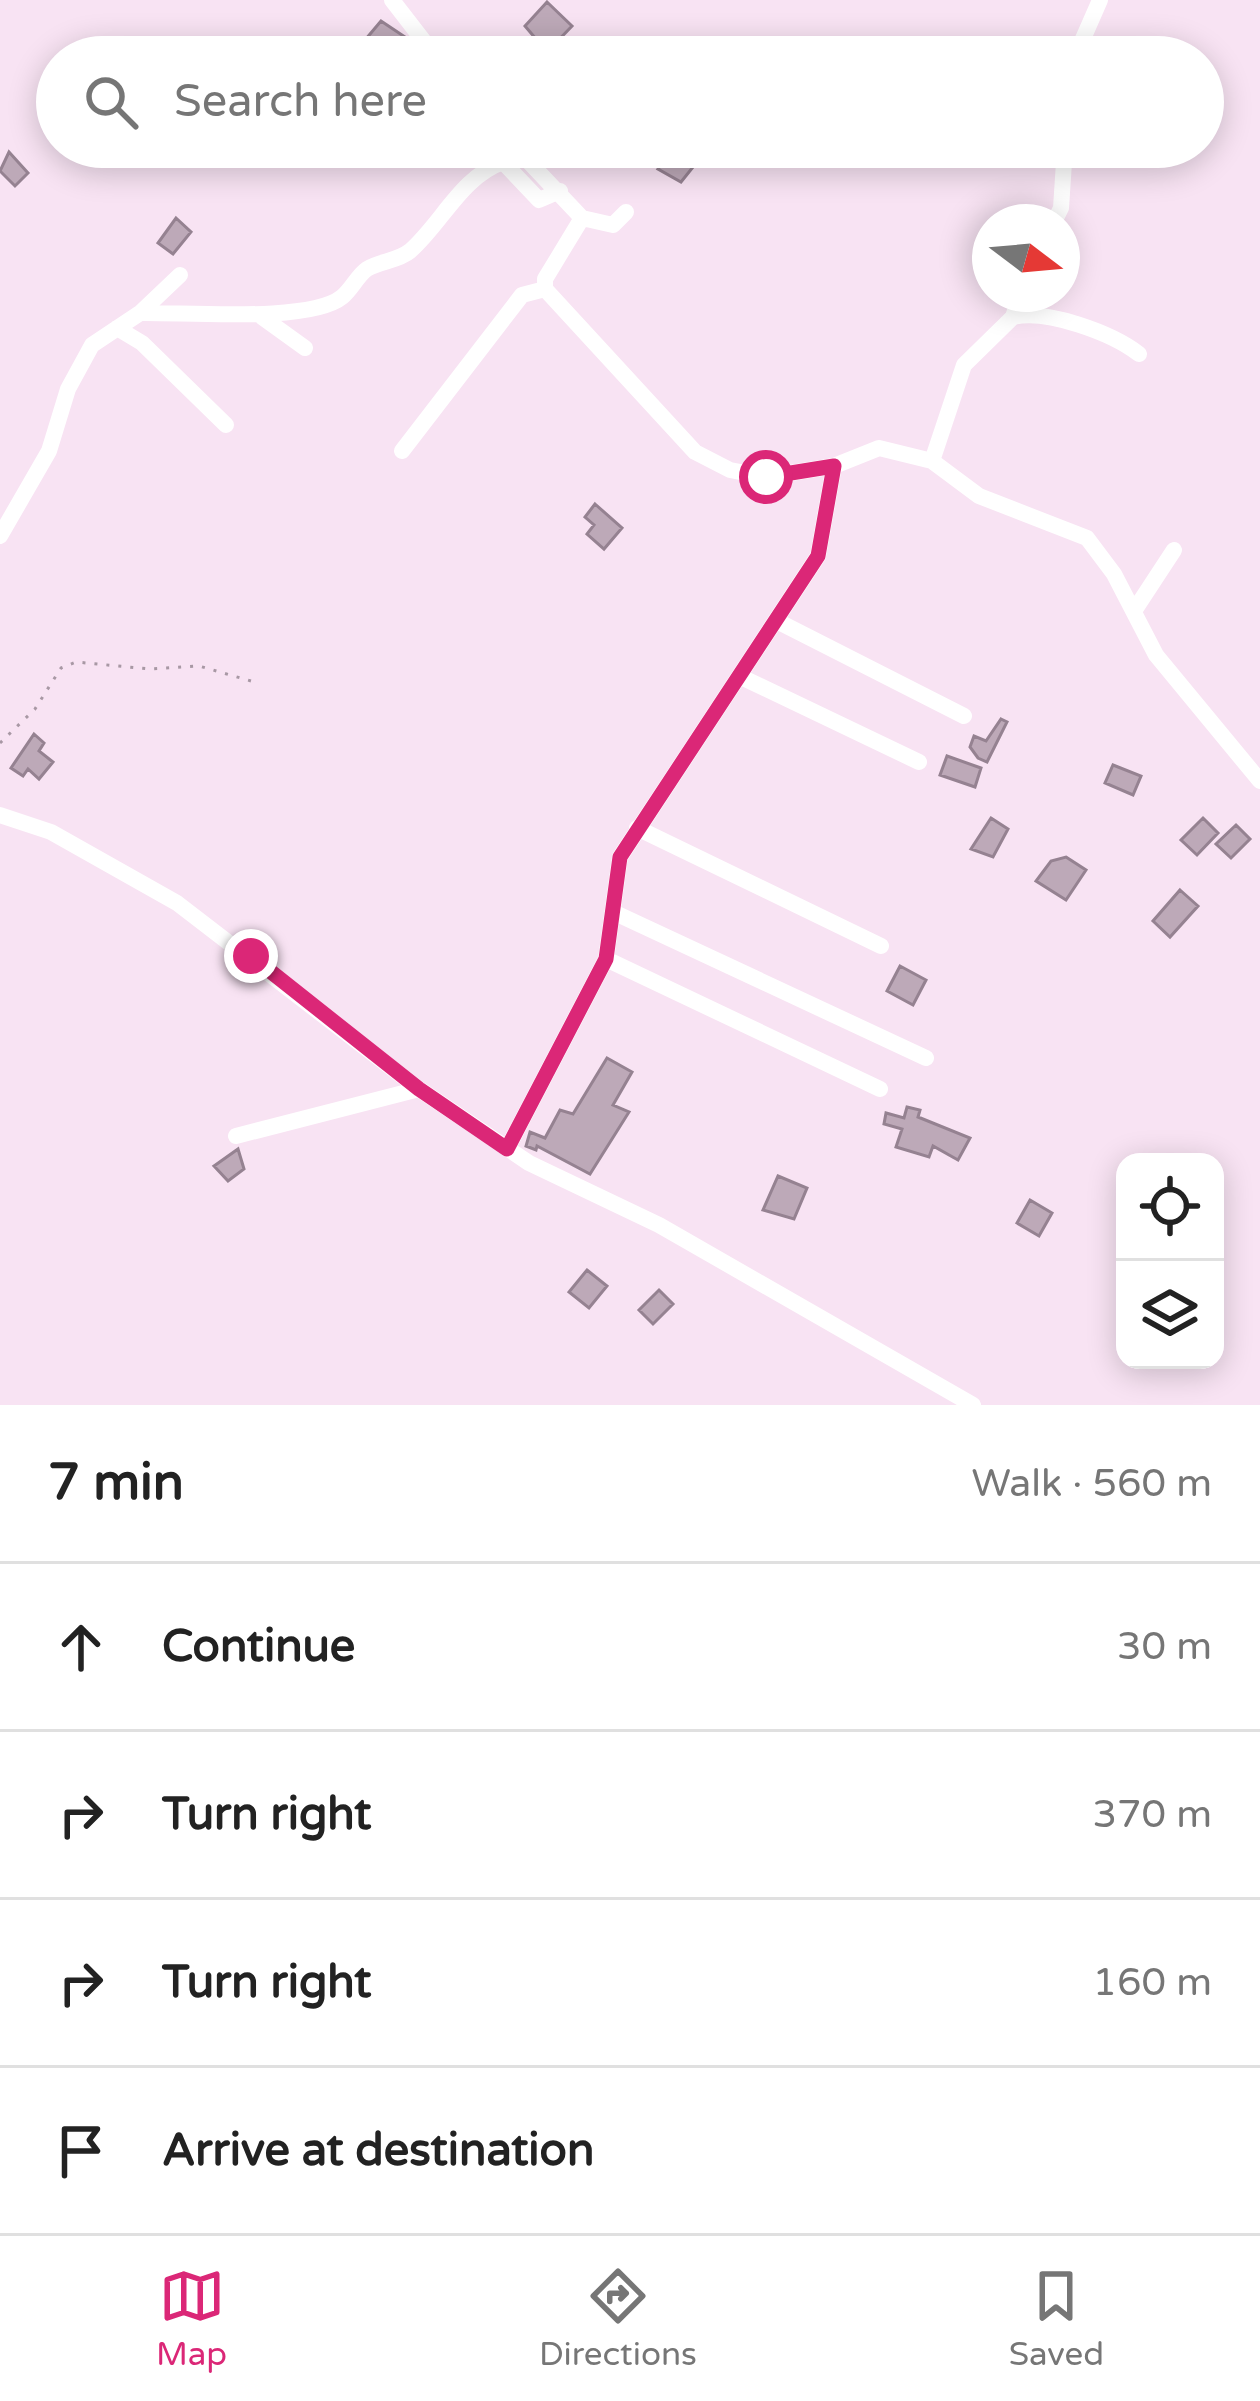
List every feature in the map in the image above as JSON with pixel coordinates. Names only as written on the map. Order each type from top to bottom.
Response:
[{"type":"street","points":[[392,0],[420,36]]},
{"type":"street","points":[[1084,36],[1100,0]]},
{"type":"street","points":[[262,317],[340,300],[369,268],[406,254],[487,168]]},
{"type":"street","points":[[509,168],[539,200],[560,191]]},
{"type":"street","points":[[536,168],[582,218],[613,225],[626,212]]},
{"type":"street","points":[[1061,204],[1064,168]]},
{"type":"street","points":[[582,218],[544,280],[545,289],[695,452],[730,470],[766,477],[834,466],[878,448],[932,460],[980,496],[1087,538],[1156,655],[1260,781]]},
{"type":"street","points":[[0,536],[49,451],[68,389],[92,345],[140,313],[180,275]]},
{"type":"street","points":[[402,451],[522,295],[545,289]]},
{"type":"street","points":[[140,313],[239,311],[262,317],[305,348]]},
{"type":"street","points":[[932,460],[964,365],[1015,312]]},
{"type":"street","points":[[1013,317],[1034,312],[1087,332],[1110,331],[1139,354]]},
{"type":"street","points":[[117,328],[142,343],[226,424]]},
{"type":"street","points":[[507,1149],[606,959],[620,857],[818,556],[834,466]]},
{"type":"street","points":[[1134,611],[1174,550]]},
{"type":"street","points":[[778,622],[964,716]]},
{"type":"street","points":[[739,676],[919,762]]},
{"type":"street","points":[[0,815],[51,832],[177,903],[419,1089],[507,1149],[659,1225],[973,1405]]},
{"type":"street","points":[[637,828],[881,946]]},
{"type":"street","points":[[613,912],[926,1058]]},
{"type":"street","points":[[606,959],[880,1089]]},
{"type":"street","points":[[236,1136],[419,1089]]},
{"type":"path","points":[[0,743],[35,709],[61,668],[76,662],[150,669],[199,666],[258,683]]},
{"type":"building","points":[[547,2],[572,26],[562,36],[533,36],[525,26]]},
{"type":"building","points":[[381,21],[404,36],[368,36]]},
{"type":"building","points":[[9,152],[28,173],[15,186],[0,171]]},
{"type":"building","points":[[659,168],[692,168],[681,182]]},
{"type":"building","points":[[176,218],[191,232],[173,254],[158,243]]},
{"type":"building","points":[[595,504],[622,528],[604,549],[587,534],[594,525],[585,517]]},
{"type":"building","points":[[1001,719],[1007,722],[987,762],[978,758],[970,747],[974,736],[986,741]]},
{"type":"building","points":[[34,734],[44,743],[39,751],[53,762],[39,779],[28,769],[23,776],[11,768]]},
{"type":"building","points":[[947,756],[981,768],[975,787],[940,775]]},
{"type":"building","points":[[1113,765],[1141,776],[1133,795],[1105,783]]},
{"type":"building","points":[[991,818],[1008,829],[993,857],[971,849]]},
{"type":"building","points":[[1203,818],[1218,833],[1197,855],[1181,840]]},
{"type":"building","points":[[1236,825],[1250,839],[1231,858],[1216,844]]},
{"type":"building","points":[[1066,857],[1086,870],[1066,900],[1036,881],[1051,861]]},
{"type":"building","points":[[1180,890],[1198,906],[1170,937],[1153,921]]},
{"type":"building","points":[[900,966],[926,980],[913,1005],[887,991]]},
{"type":"building","points":[[607,1058],[632,1072],[613,1105],[629,1112],[590,1174],[537,1146],[536,1150],[526,1146],[530,1132],[545,1138],[560,1110],[573,1114]]},
{"type":"building","points":[[907,1107],[920,1110],[918,1117],[970,1138],[958,1160],[933,1146],[929,1157],[896,1147],[902,1129],[884,1124],[886,1113],[904,1118]]},
{"type":"building","points":[[238,1149],[244,1169],[228,1181],[214,1166]]},
{"type":"building","points":[[778,1176],[807,1188],[794,1219],[763,1210]]},
{"type":"building","points":[[1030,1200],[1052,1213],[1039,1236],[1017,1223]]},
{"type":"building","points":[[587,1270],[607,1286],[589,1308],[569,1292]]},
{"type":"building","points":[[659,1290],[673,1304],[653,1324],[639,1310]]},
{"type":"route","points":[[251,956],[419,1089],[507,1149],[606,959],[613,923],[613,884],[631,836],[818,556],[834,466],[766,477]]}]
